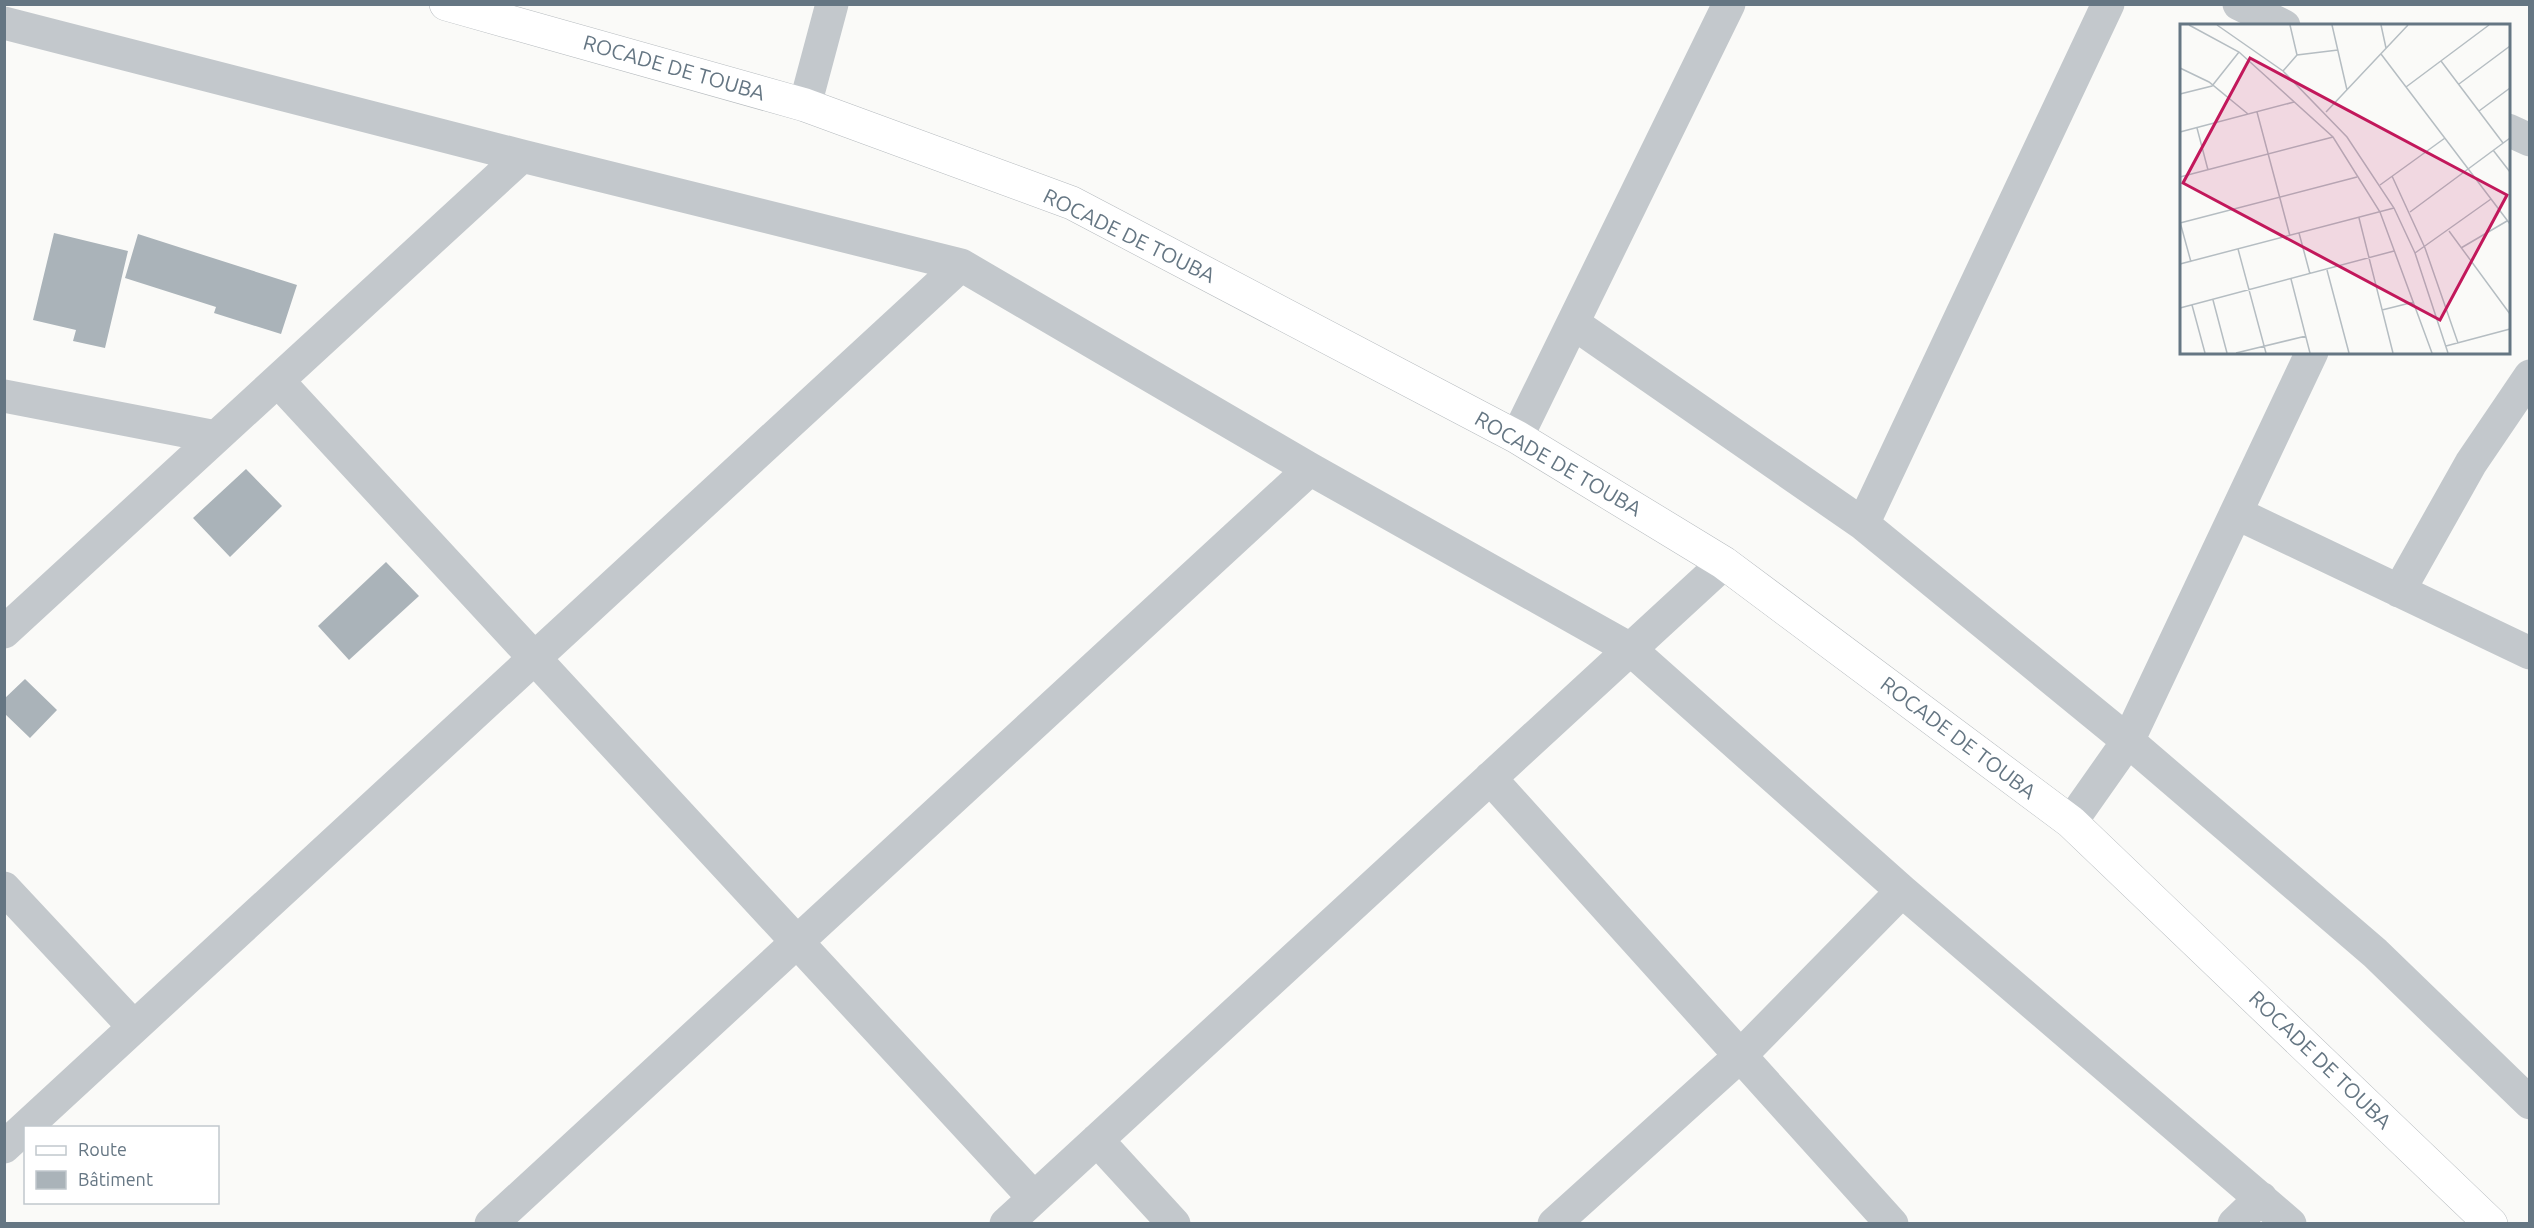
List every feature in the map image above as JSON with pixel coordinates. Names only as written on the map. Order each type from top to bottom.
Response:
[{"type":"main road","name":"ROCADE DE TOUBA","points":[[446,4],[805,105],[1072,202],[1517,437],[1724,563],[2071,822],[2491,1224]]},
{"type":"street","points":[[805,105],[832,4]]},
{"type":"street","points":[[1517,437],[1729,4]]},
{"type":"street","points":[[1863,524],[2109,4]]},
{"type":"street","points":[[2239,4],[2280,24]]},
{"type":"street","points":[[4,23],[522,156],[961,265],[1310,469],[1630,649],[1902,891],[2290,1224]]},
{"type":"street","points":[[2510,131],[2529,140]]},
{"type":"street","points":[[4,632],[522,156]]},
{"type":"street","points":[[27,1126],[961,265]]},
{"type":"street","points":[[1573,323],[1863,524],[2128,741],[2375,953],[2529,1103]]},
{"type":"street","points":[[2071,822],[2128,741],[2311,354]]},
{"type":"street","points":[[2400,591],[2470,463],[2529,376]]},
{"type":"street","points":[[278,381],[1034,1198]]},
{"type":"street","points":[[4,396],[216,437]]},
{"type":"street","points":[[491,1224],[1310,469]]},
{"type":"street","points":[[2236,513],[2529,653]]},
{"type":"street","points":[[1006,1224],[1724,563]]},
{"type":"street","points":[[1490,778],[1892,1224]]},
{"type":"street","points":[[4,888],[134,1027]]},
{"type":"street","points":[[1554,1224],[1740,1056],[1902,891]]},
{"type":"street","points":[[4,1147],[24,1129]]},
{"type":"street","points":[[1097,1140],[1174,1224]]},
{"type":"street","points":[[2234,1224],[2261,1198]]},
{"type":"building","points":[[54,233],[128,251],[105,348],[73,341],[76,330],[33,320]]},
{"type":"building","points":[[138,234],[297,285],[281,334],[214,313],[216,307],[125,278]]},
{"type":"building","points":[[246,469],[282,506],[230,557],[193,518]]},
{"type":"building","points":[[386,562],[419,596],[349,660],[318,626]]},
{"type":"building","points":[[25,679],[57,710],[30,738],[4,713],[4,699]]}]
